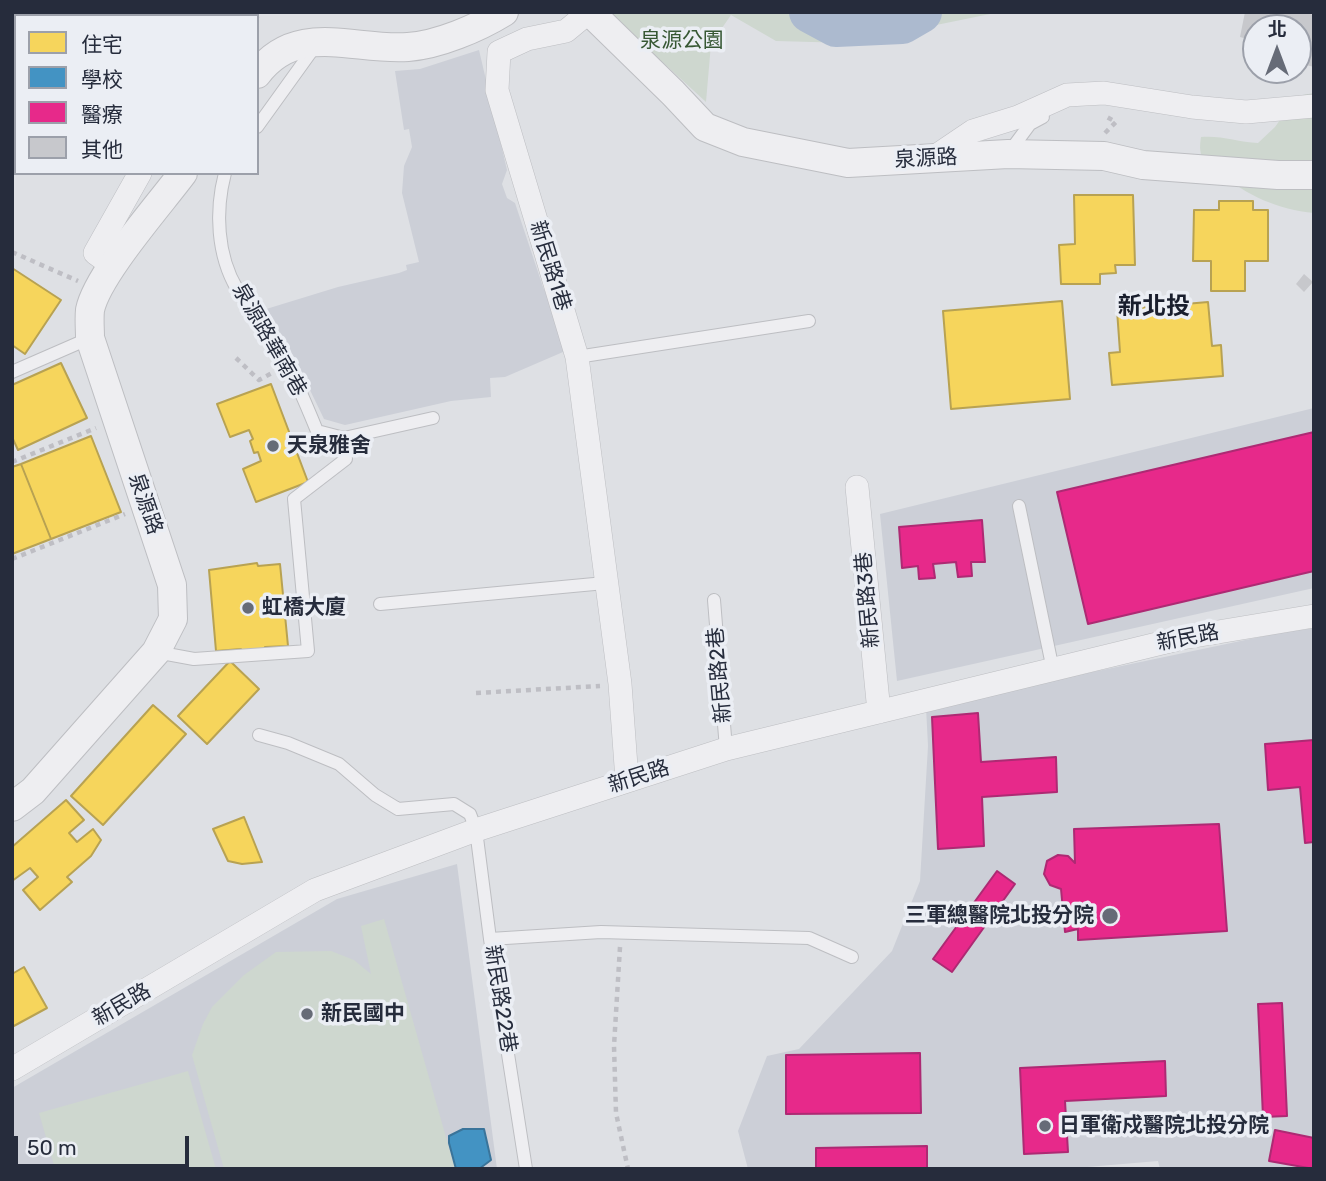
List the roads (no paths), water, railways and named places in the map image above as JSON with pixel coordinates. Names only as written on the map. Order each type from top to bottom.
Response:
[{"type":"street","points":[[259,71],[266,62],[300,43],[388,48],[434,44],[504,12]]},
{"type":"street","name":"泉源路","points":[[590,12],[705,127],[743,142],[848,163],[1008,155],[1104,156],[1143,165],[1278,175],[1314,175]]},
{"type":"street","name":"新民路1巷","points":[[590,12],[566,31],[527,39],[499,52],[497,90],[578,357],[620,684],[627,780]]},
{"type":"street","points":[[930,160],[973,131],[1018,117],[1067,95],[1104,93],[1192,107],[1246,112],[1314,106]]},
{"type":"street","points":[[113,266],[95,253],[139,175]]},
{"type":"street","name":"泉源路","points":[[12,807],[33,791],[156,652],[173,620],[172,585],[90,338],[90,310],[98,289],[113,266],[181,175]]},
{"type":"street","name":"新民路3巷","points":[[857,487],[879,712]]},
{"type":"street","name":"新民路","points":[[12,1069],[315,890],[475,830],[726,749],[1182,638],[1314,616]]},
{"type":"lane","points":[[259,124],[318,42]]},
{"type":"lane","points":[[1008,155],[1030,124],[1091,93]]},
{"type":"lane","name":"泉源路華南巷","points":[[225,175],[218,226],[226,264],[237,289],[281,352],[299,385],[317,430],[344,438]]},
{"type":"lane","points":[[578,357],[809,320]]},
{"type":"lane","points":[[12,372],[90,338]]},
{"type":"lane","points":[[156,652],[194,659],[308,651],[294,499],[346,458],[344,438],[433,418]]},
{"type":"lane","points":[[1020,506],[1053,670]]},
{"type":"lane","points":[[380,604],[605,583]]},
{"type":"lane","name":"新民路2巷","points":[[714,600],[726,749]]},
{"type":"lane","points":[[259,735],[288,743],[338,764],[375,795],[398,809],[454,804],[470,814],[475,830]]},
{"type":"lane","name":"新民路22巷","points":[[475,830],[526,1169]]},
{"type":"lane","points":[[490,939],[621,933],[809,937],[852,957]]},
{"type":"waterway","points":[[810,12],[836,26],[902,23],[921,12]]},
{"type":"place","name":"天泉雅舍","points":[[273,446]]},
{"type":"place","name":"虹橋大廈","points":[[248,608]]},
{"type":"place","name":"三軍總醫院北投分院","points":[[1110,916]]},
{"type":"place","name":"新民國中","points":[[307,1014]]},
{"type":"place","name":"日軍衛戍醫院北投分院","points":[[1045,1126]]},
{"type":"district","name":"新北投","points":[[1154,307]]},
{"type":"park label","name":"泉源公園","points":[[682,41]]}]
